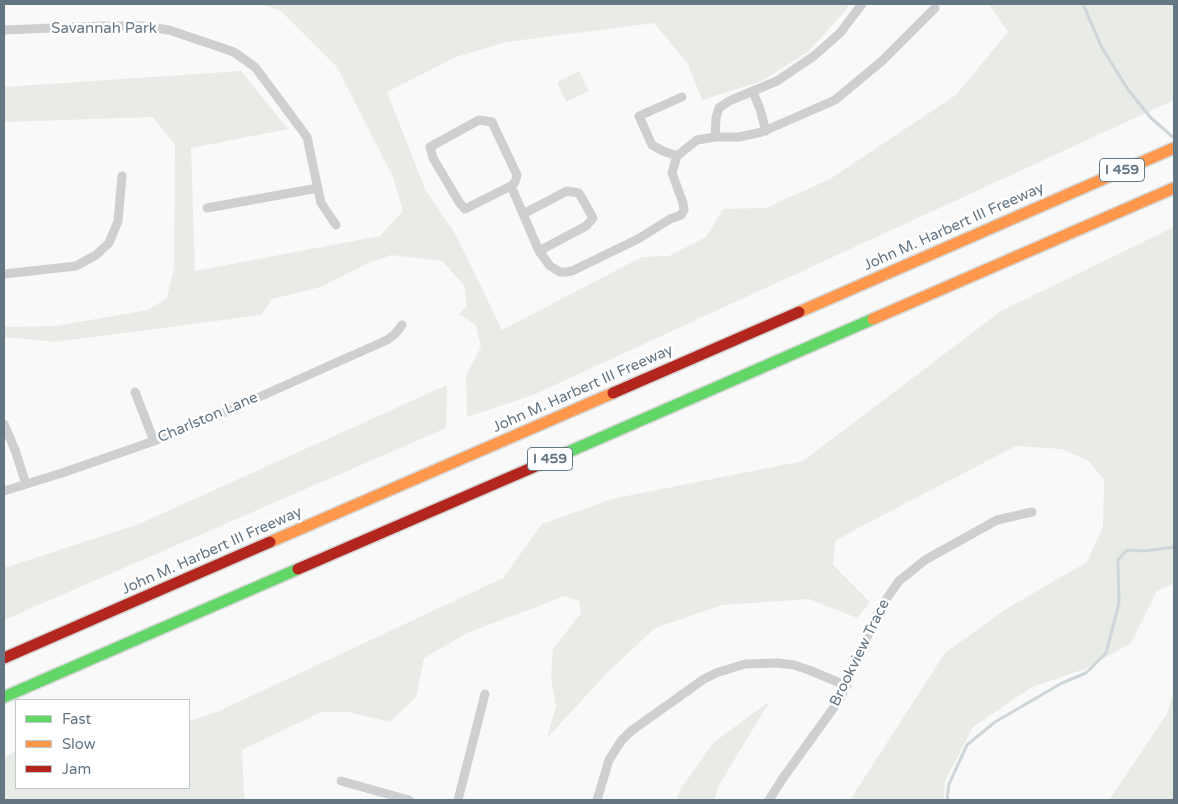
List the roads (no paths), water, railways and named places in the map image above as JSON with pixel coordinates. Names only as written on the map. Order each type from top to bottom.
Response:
[{"type":"highway","name":"John M. Harbert III Freeway","points":[[4,658],[1174,148]]},
{"type":"highway","name":"I 459","points":[[4,697],[1114,216],[1174,188]]},
{"type":"highway","points":[[1114,216],[1174,200]]},
{"type":"street","points":[[715,137],[716,118],[720,108],[729,101],[753,92],[793,71],[840,33],[862,4]]},
{"type":"street","points":[[511,186],[539,251],[550,266],[560,272],[572,271],[638,239],[670,219],[681,215],[684,210],[683,203],[672,173],[677,156],[697,140],[715,137],[739,137],[766,131],[835,100],[882,61],[935,8]]},
{"type":"street","name":"Savannah Park","points":[[4,30],[143,26],[169,30],[234,52],[255,67],[307,137],[321,204],[336,225]]},
{"type":"street","points":[[753,92],[766,131]]},
{"type":"street","points":[[677,156],[652,145],[639,116],[682,97]]},
{"type":"street","points":[[479,120],[492,122],[517,175],[515,182],[511,186],[465,209],[433,158],[430,146],[479,120]]},
{"type":"street","points":[[4,274],[76,266],[96,255],[109,243],[118,222],[122,176]]},
{"type":"street","points":[[207,208],[318,188]]},
{"type":"street","points":[[523,214],[567,191],[579,193],[593,218],[586,226],[539,251]]},
{"type":"street","name":"Charlston Lane","points":[[4,491],[154,441],[221,414],[382,342],[395,334],[402,325]]},
{"type":"street","points":[[135,392],[154,441]]},
{"type":"street","points":[[4,424],[26,484]]},
{"type":"street","name":"Brookview Trace","points":[[768,800],[833,711],[847,686],[880,608],[899,581],[925,560],[997,520],[1032,512]]},
{"type":"street","points":[[597,800],[609,760],[621,741],[631,731],[704,679],[716,673],[745,664],[778,663],[794,665],[847,686]]},
{"type":"street","points":[[458,800],[485,694]]},
{"type":"street","points":[[341,782],[409,800]]},
{"type":"waterway","points":[[1083,4],[1102,48],[1129,91],[1151,118],[1174,138]]},
{"type":"waterway","points":[[947,800],[949,784],[967,745],[995,722],[1062,683],[1086,673],[1106,653],[1119,603],[1118,560],[1124,553],[1128,550],[1145,551],[1174,547]]}]
